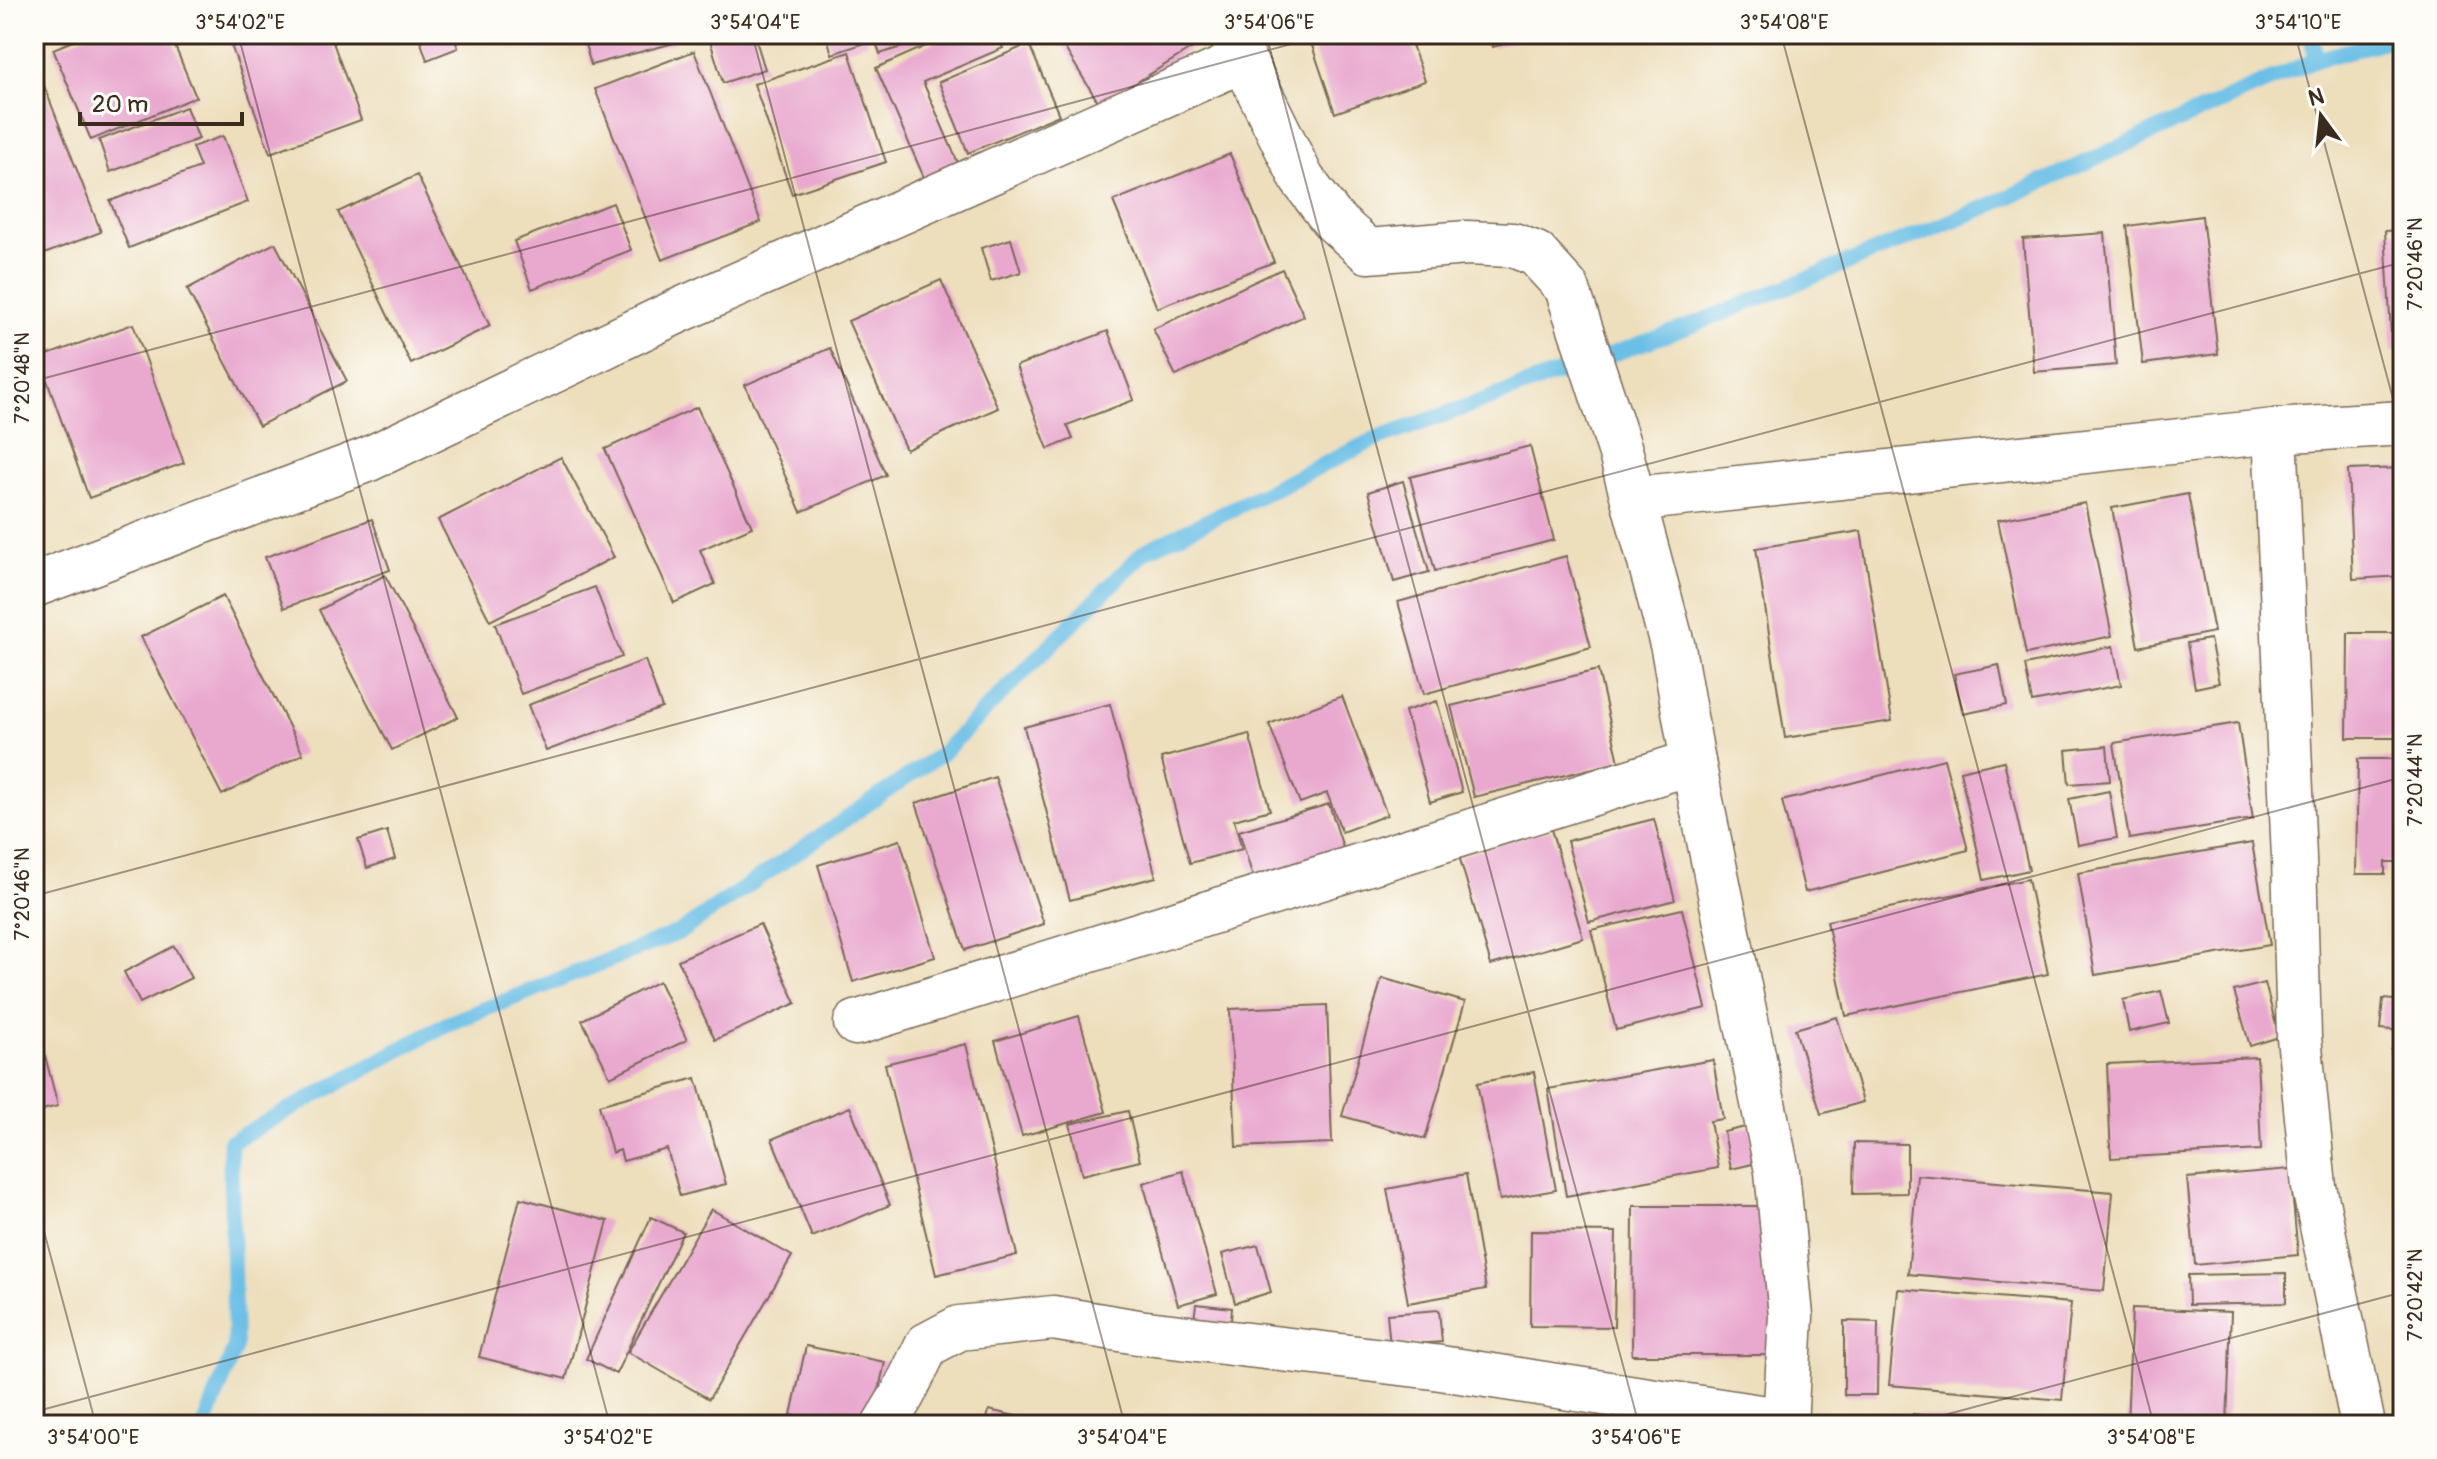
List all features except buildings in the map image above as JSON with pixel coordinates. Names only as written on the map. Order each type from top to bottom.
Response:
[{"type":"street","points":[[34,585],[369,459],[1237,47],[1302,179],[1333,220],[1368,251],[1467,243],[1513,245],[1536,254],[1567,288],[1620,450],[1673,648],[1693,762],[1777,1171],[1791,1316],[1785,1423],[1434,1367],[1138,1332],[1053,1318],[959,1328],[927,1345],[884,1425]]},
{"type":"street","points":[[1634,499],[2275,431],[2403,423]]},
{"type":"street","points":[[2275,431],[2294,843],[2299,1037],[2314,1187],[2363,1425]]},
{"type":"street","points":[[856,1023],[1693,762]]},
{"type":"waterway","points":[[2312,34],[2315,60]]},
{"type":"waterway","points":[[205,1425],[235,1347],[230,1142],[447,1024],[680,932],[941,754],[1145,551],[1374,440],[1690,326],[1986,207],[2315,60],[2403,36]]}]
